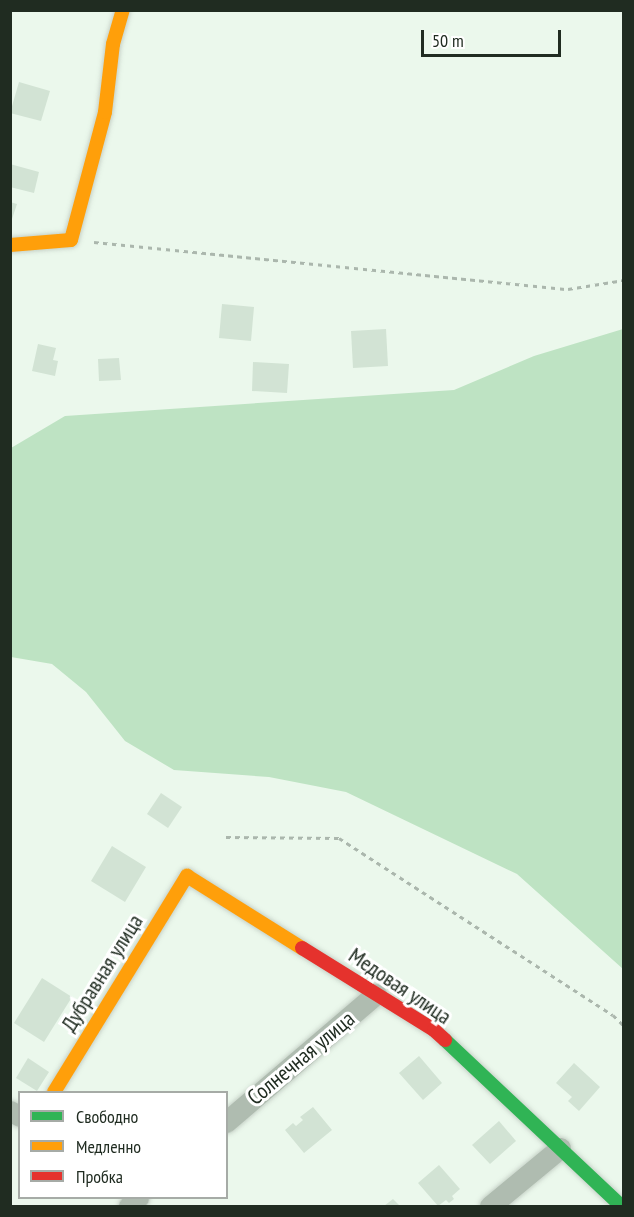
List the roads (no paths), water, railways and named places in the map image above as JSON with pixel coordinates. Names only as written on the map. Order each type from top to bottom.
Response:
[{"type":"street","points":[[10,245],[71,240],[105,112],[113,44],[123,10]]},
{"type":"street","name":"Медовая улица","points":[[187,876],[434,1030],[621,1206]]},
{"type":"street","name":"Дубравная улица","points":[[55,1091],[187,876]]},
{"type":"street","name":"Солнечная улица","points":[[228,1120],[376,994]]},
{"type":"street","points":[[490,1206],[560,1148]]}]
